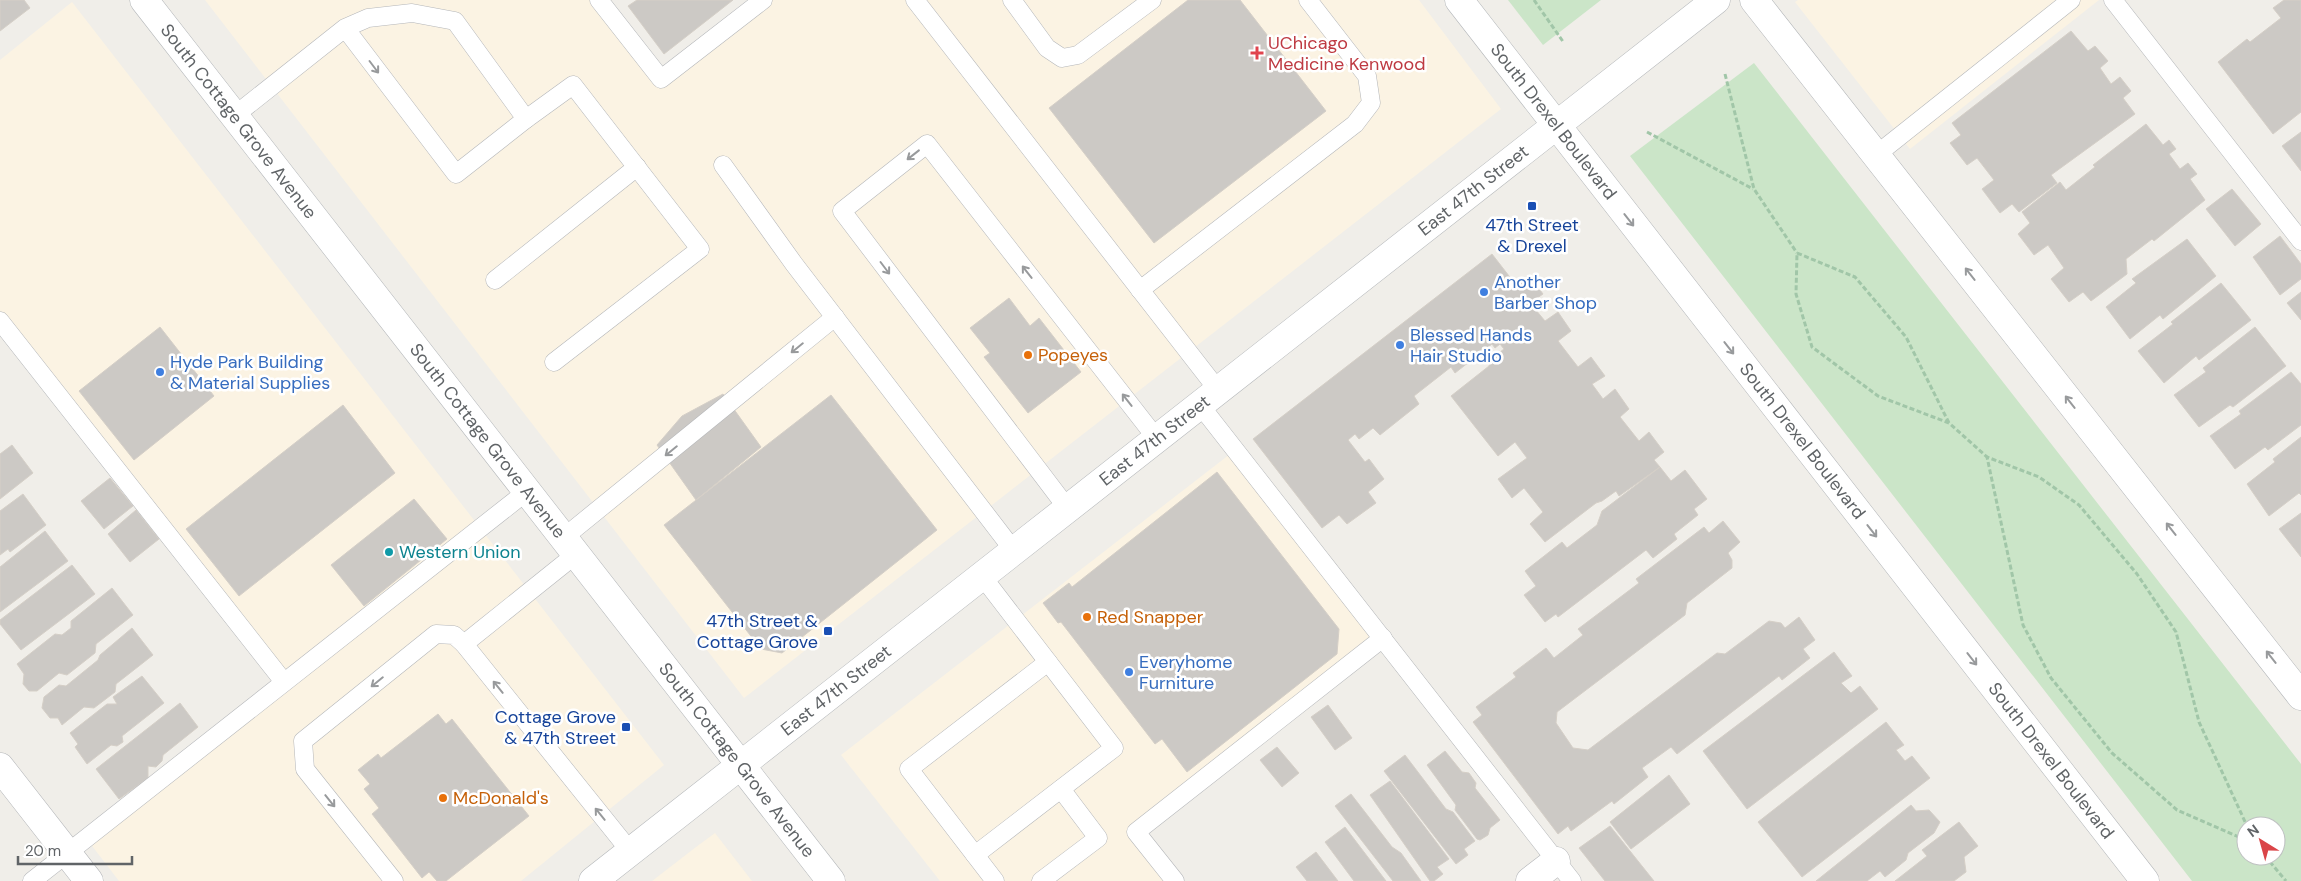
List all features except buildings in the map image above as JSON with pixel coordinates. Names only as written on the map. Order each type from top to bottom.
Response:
[{"type":"main road","name":"South Cottage Grove Avenue","points":[[144,0],[739,766],[831,881]]},
{"type":"main road","name":"South Drexel Boulevard","points":[[1459,0],[2145,881]]},
{"type":"main road","name":"East 47th Street","points":[[593,881],[1716,0]]},
{"type":"main road","points":[[1754,0],[2301,696]]},
{"type":"main road","points":[[0,767],[89,881]]},
{"type":"main road","points":[[1530,881],[1564,871]]},
{"type":"lane","points":[[600,0],[661,79],[763,0]]},
{"type":"lane","points":[[915,0],[1140,290],[1209,398],[1382,638],[1564,871]]},
{"type":"lane","points":[[1012,0],[1047,48],[1062,58],[1078,55],[1152,0]]},
{"type":"lane","points":[[1140,290],[1354,124],[1371,103],[1366,76],[1308,0]]},
{"type":"lane","points":[[1876,155],[2071,0]]},
{"type":"lane","points":[[2112,0],[2301,241]]},
{"type":"lane","points":[[234,116],[345,28],[368,18],[412,13],[455,21],[526,119]]},
{"type":"lane","points":[[345,28],[456,174],[526,119],[573,86],[700,249],[554,362]]},
{"type":"lane","points":[[1068,509],[842,211],[927,144],[1157,439]]},
{"type":"lane","points":[[723,165],[835,317],[1014,551]]},
{"type":"lane","points":[[495,280],[637,167]]},
{"type":"lane","points":[[464,644],[569,547],[835,317]]},
{"type":"lane","points":[[0,321],[284,682]]},
{"type":"lane","points":[[32,881],[526,492]]},
{"type":"lane","points":[[975,855],[1114,748],[982,576]]},
{"type":"lane","points":[[394,881],[305,769],[304,741],[436,634],[454,635],[464,644],[630,852]]},
{"type":"lane","points":[[1175,881],[1136,832],[1382,638]]},
{"type":"lane","points":[[995,881],[909,769],[1048,662]]},
{"type":"lane","points":[[1041,881],[1098,838],[1061,789]]},
{"type":"path","points":[[1534,0],[1564,43]]},
{"type":"path","points":[[1725,74],[1754,189],[1797,253],[1855,277],[1906,337],[1949,423]]},
{"type":"path","points":[[1647,132],[1754,189]]},
{"type":"path","points":[[1797,253],[1796,294],[1812,347],[1878,396],[1949,423],[1987,457],[2039,477],[2079,505],[2137,574],[2176,632],[2199,722],[2242,816]]},
{"type":"path","points":[[1987,457],[2023,625],[2050,678],[2112,753],[2177,810],[2236,836]]},
{"type":"path","points":[[2273,866],[2286,881]]},
{"type":"shaded area","points":[[205,0],[599,0],[661,79],[763,0],[1419,0],[1501,109],[744,698]]},
{"type":"shaded area","points":[[1798,0],[2099,0],[1910,149],[1795,2]]},
{"type":"shaded area","points":[[72,2],[664,765],[521,881],[119,881],[86,838],[284,682],[0,321],[0,60]]},
{"type":"shaded area","points":[[1234,451],[1379,638],[1131,831],[1169,881],[940,881],[841,755]]},
{"type":"shaded area","points":[[715,833],[752,881],[652,881],[696,847]]},
{"type":"green space","points":[[1508,0],[1601,0],[1543,45]]},
{"type":"green space","points":[[1754,63],[2301,764],[2301,881],[2192,881],[1630,156]]},
{"type":"place","name":"UChicago Medicine Kenwood","points":[[1257,53]]},
{"type":"place","name":"47th Street & Drexel","points":[[1532,206]]},
{"type":"place","name":"Another Barber Shop","points":[[1484,292]]},
{"type":"place","name":"Blessed Hands Hair Studio","points":[[1400,345]]},
{"type":"place","name":"Popeyes","points":[[1028,355]]},
{"type":"place","name":"Hyde Park Building & Material Supplies","points":[[160,372]]},
{"type":"place","name":"Western Union","points":[[389,552]]},
{"type":"place","name":"Red Snapper","points":[[1087,617]]},
{"type":"place","name":"47th Street & Cottage Grove","points":[[828,631]]},
{"type":"place","name":"Everyhome Furniture","points":[[1129,672]]},
{"type":"place","name":"Cottage Grove & 47th Street","points":[[626,727]]},
{"type":"place","name":"McDonald's","points":[[443,798]]}]
